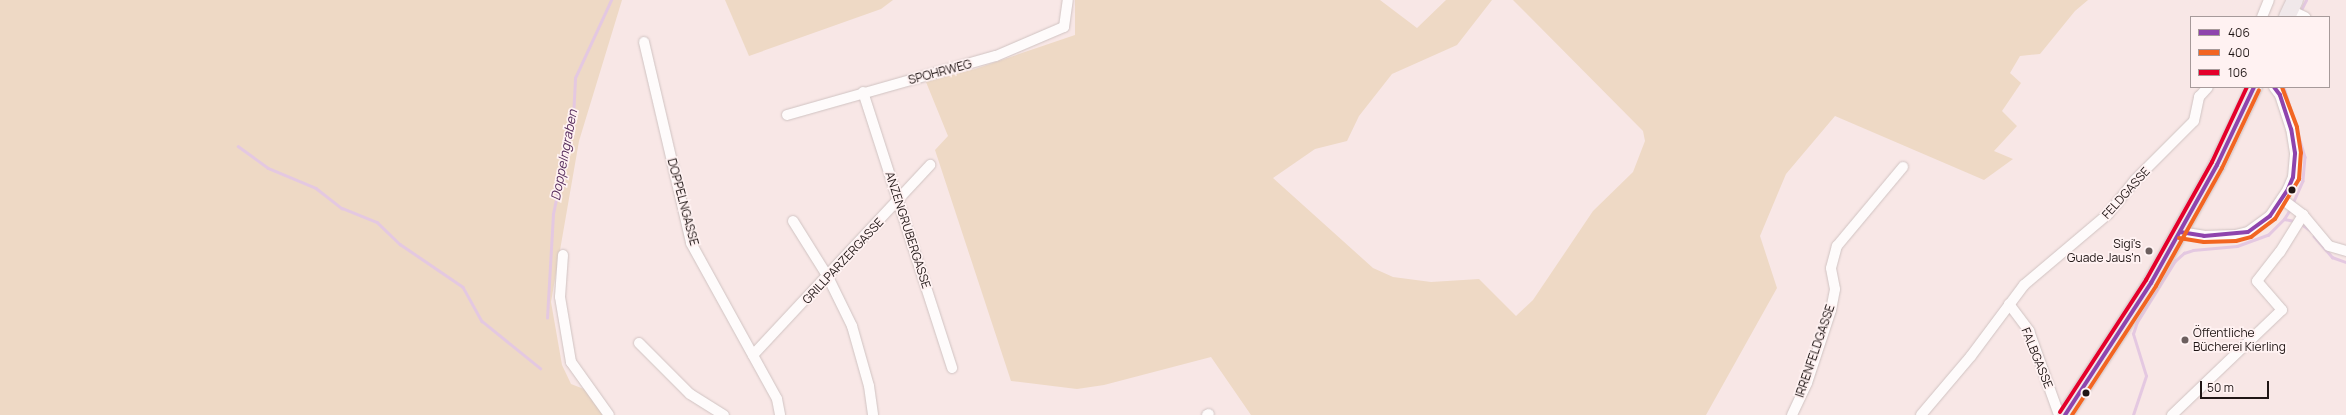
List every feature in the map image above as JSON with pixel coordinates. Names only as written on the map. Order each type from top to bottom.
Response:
[{"type":"main road","points":[[2065,415],[2083,390],[2151,283],[2180,232],[2253,88]]},
{"type":"street","name":"SPOHRWEG","points":[[786,115],[863,92],[962,67],[1064,27],[1068,0]]},
{"type":"street","points":[[2266,16],[2269,0]]},
{"type":"street","name":"DOPPELNGASSE","points":[[644,42],[692,243],[777,399],[780,415]]},
{"type":"street","name":"FELDGASSE","points":[[1921,415],[1971,356],[2024,285],[2108,214],[2135,180],[2194,121],[2199,97],[2207,88]]},
{"type":"street","points":[[2180,232],[2204,236],[2234,235],[2248,232],[2270,216],[2285,201],[2293,177],[2295,153],[2291,129],[2280,95],[2275,88]]},
{"type":"street","name":"ANZENGRUBERGASSE","points":[[863,92],[952,368]]},
{"type":"street","name":"GRILLPARZERGASSE","points":[[753,355],[828,277],[930,165]]},
{"type":"street","name":"IRRENFELDGASSE","points":[[1792,415],[1807,383],[1831,310],[1835,289],[1831,268],[1837,246],[1903,167]]},
{"type":"street","points":[[2285,201],[2301,214],[2330,246],[2346,251]]},
{"type":"street","points":[[2172,415],[2282,310],[2257,281],[2280,252],[2301,214]]},
{"type":"street","points":[[793,221],[828,277],[852,326],[869,386],[873,415]]},
{"type":"street","points":[[563,255],[560,297],[570,362],[609,415]]},
{"type":"street","name":"FALBGASSE","points":[[2009,304],[2029,331],[2059,415]]},
{"type":"street","points":[[639,343],[690,394],[724,415]]},
{"type":"shaded area","points":[[0,0],[622,0],[579,141],[551,302],[562,365],[571,384],[589,391],[606,415],[0,415]]},
{"type":"shaded area","points":[[725,0],[893,0],[881,9],[749,56]]},
{"type":"shaded area","points":[[1075,0],[1380,0],[1417,28],[1446,0],[1492,0],[1457,45],[1392,74],[1359,116],[1347,141],[1315,149],[1273,178],[1373,268],[1393,277],[1431,282],[1479,279],[1516,316],[1533,300],[1593,211],[1633,172],[1645,141],[1643,131],[1513,0],[2088,0],[2075,11],[2040,54],[2020,56],[2010,73],[2021,83],[2002,111],[2017,126],[1994,151],[2013,159],[1984,180],[1835,116],[1786,174],[1760,236],[1777,288],[1706,415],[1251,415],[1211,357],[1104,385],[1077,389],[1011,381],[935,150],[948,136],[926,82],[975,69],[1075,35]]},
{"type":"waterway","name":"Doppelngraben","points":[[547,318],[553,214],[573,118],[575,78],[611,0]]},
{"type":"waterway","points":[[2300,12],[2306,0]]},
{"type":"waterway","points":[[2284,88],[2305,157],[2303,181],[2293,203]]},
{"type":"waterway","points":[[238,146],[268,168],[316,188],[342,208],[377,222],[400,244],[463,287],[482,321],[540,368]]},
{"type":"waterway","points":[[2133,415],[2146,376],[2133,334],[2137,322],[2175,261],[2184,253],[2193,250],[2237,246],[2268,235],[2284,219],[2291,208]]},
{"type":"waterway","points":[[2284,219],[2294,221]]},
{"type":"waterway","points":[[2303,225],[2310,230]]},
{"type":"waterway","points":[[2314,236],[2332,257],[2346,262]]},
{"type":"transit line","name":"106","points":[[2060,412],[2146,280],[2212,162],[2247,88]]},
{"type":"transit line","name":"406","points":[[2065,415],[2151,283],[2217,165],[2254,88]]},
{"type":"transit line","name":"406","points":[[2180,232],[2204,236],[2248,232],[2270,216],[2288,189],[2293,177],[2295,153],[2291,129],[2280,95],[2275,88]]},
{"type":"transit line","name":"400","points":[[2179,238],[2204,242],[2236,241],[2251,237],[2275,219],[2299,179],[2301,153],[2297,127],[2282,88]]},
{"type":"transit line","name":"400","points":[[2072,415],[2156,286],[2222,168],[2259,90]]},
{"type":"place","name":"Sigi's Guade Jaus'n","points":[[2149,251]]},
{"type":"place","name":"Öffentliche Bücherei Kierling","points":[[2185,340]]}]
